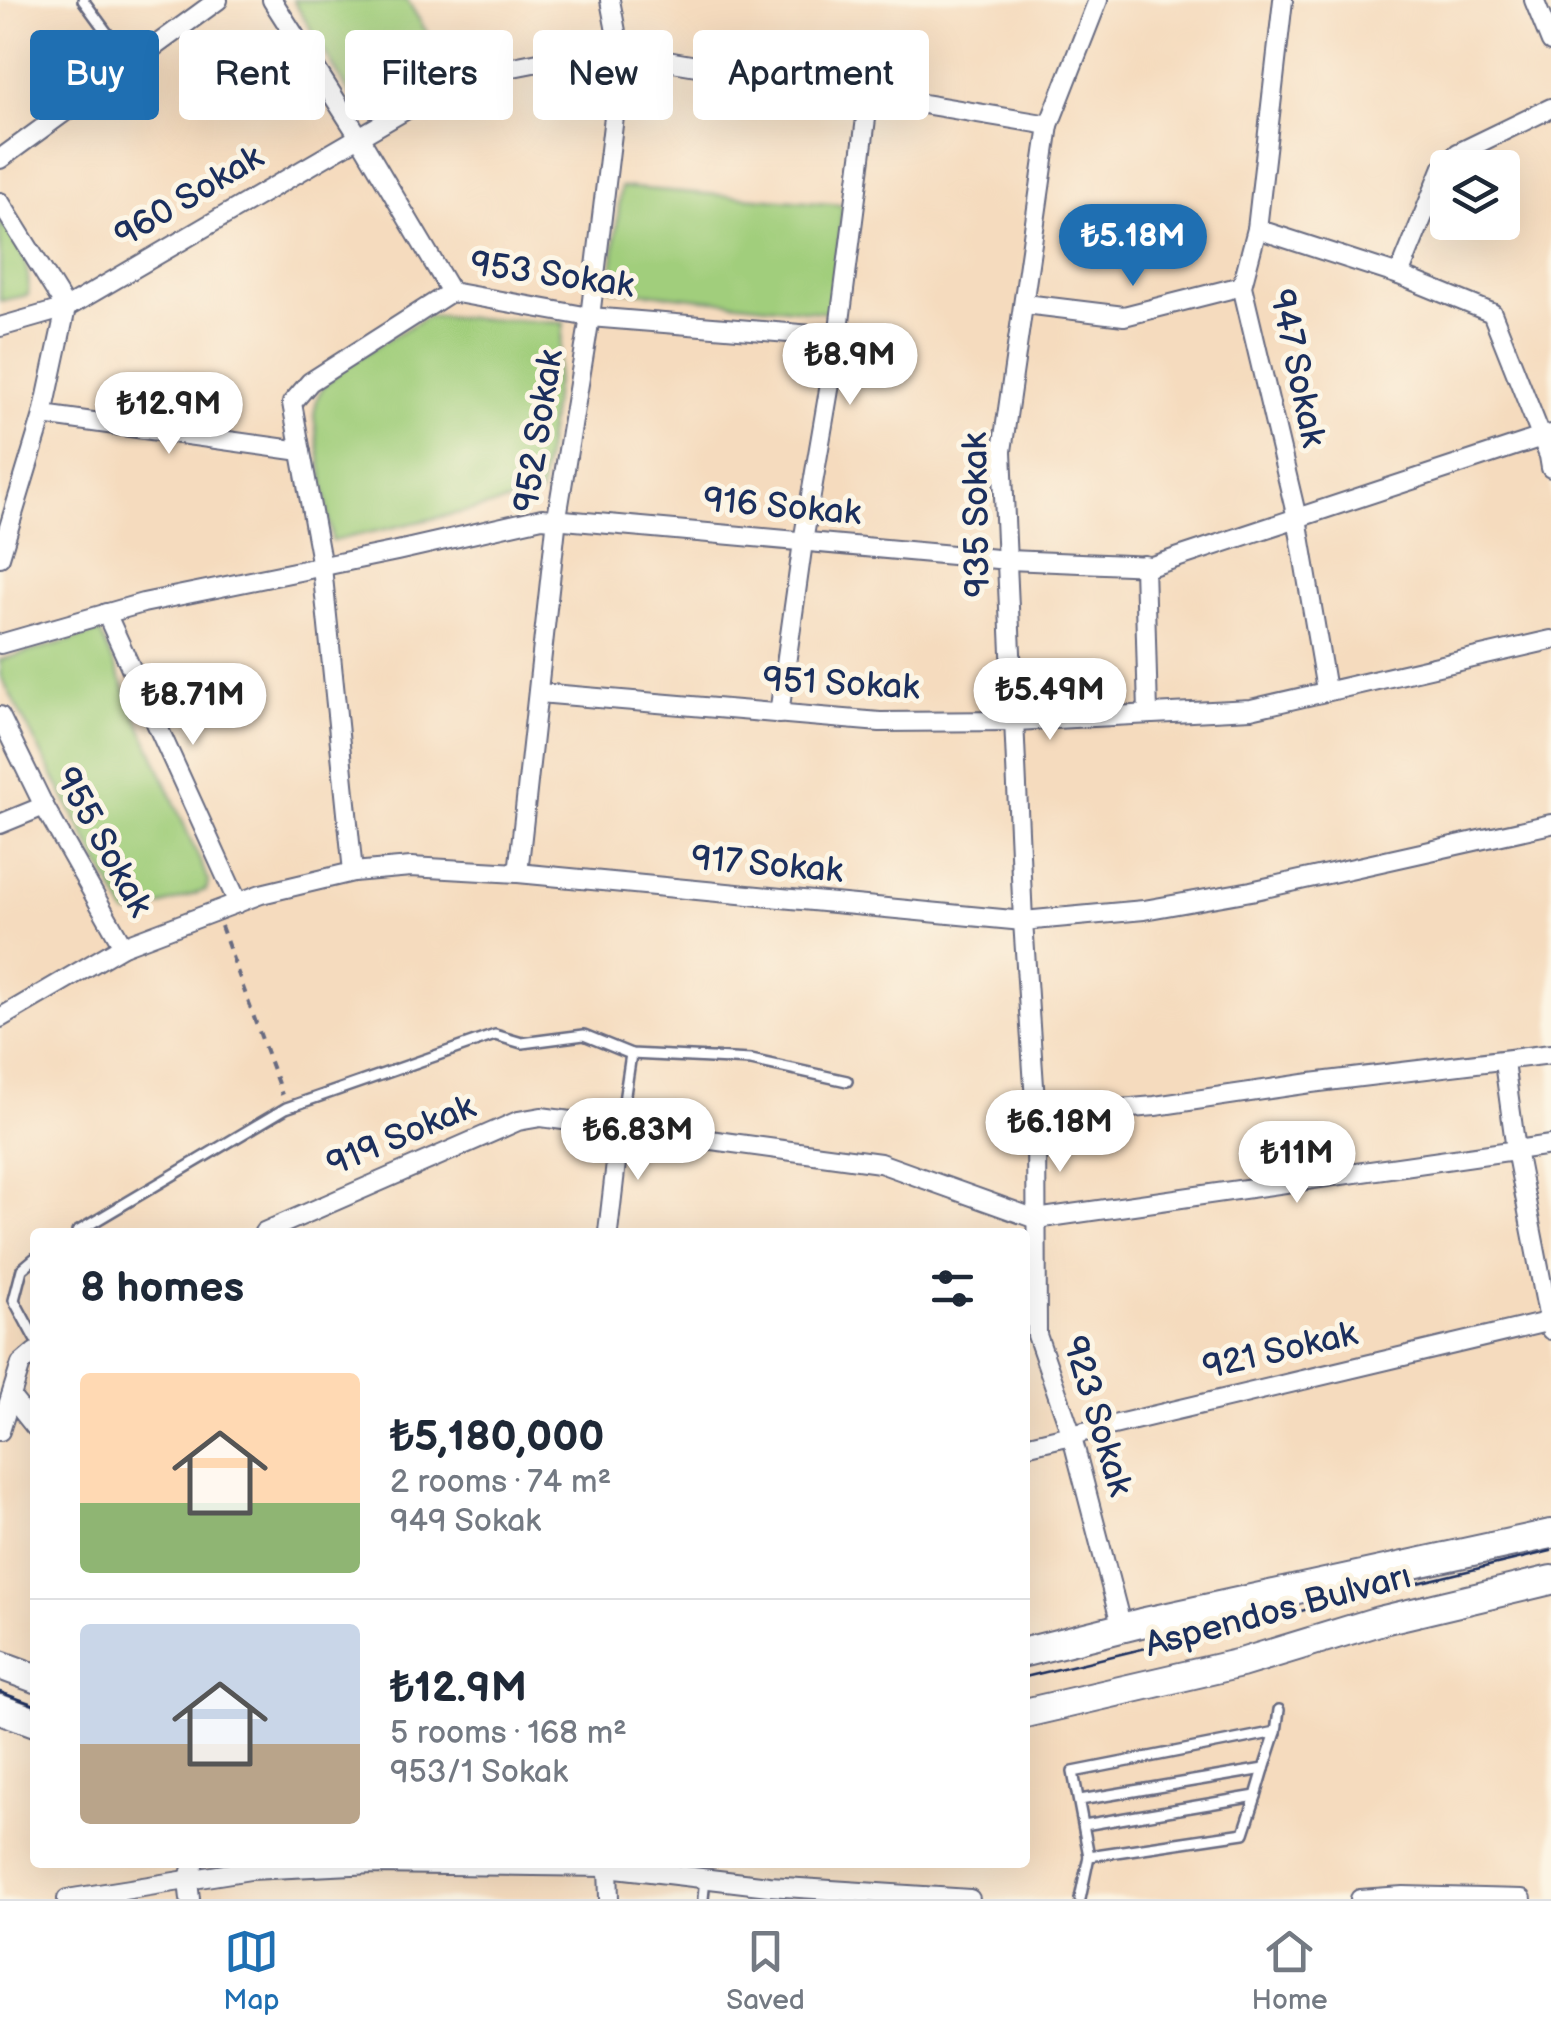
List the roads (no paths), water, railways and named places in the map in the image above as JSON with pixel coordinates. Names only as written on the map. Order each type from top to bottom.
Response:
[{"type":"main road","name":"Aspendos Bulvarı","points":[[1030,1651],[1551,1534]]},
{"type":"main road","name":"Aspendos Bulvarı","points":[[1030,1712],[1257,1659],[1379,1621],[1551,1580]]},
{"type":"main road","points":[[0,1665],[30,1676]]},
{"type":"main road","points":[[0,1709],[30,1720]]},
{"type":"street","points":[[159,42],[218,0]]},
{"type":"street","points":[[272,0],[451,292]]},
{"type":"street","name":"952 Sokak","points":[[610,0],[616,30]]},
{"type":"street","name":"935 Sokak","points":[[1023,921],[1002,450],[1049,125],[1098,0]]},
{"type":"street","name":"947 Sokak","points":[[1283,0],[1257,229],[1242,286],[1297,518],[1326,690]]},
{"type":"street","points":[[1534,0],[1551,42]]},
{"type":"street","name":"960 Sokak","points":[[0,326],[66,308],[462,76],[533,63]]},
{"type":"street","name":"960 Sokak","points":[[929,105],[1049,125]]},
{"type":"street","points":[[1399,275],[1443,167],[1458,153],[1551,108]]},
{"type":"street","points":[[0,159],[52,120]]},
{"type":"street","name":"952 Sokak","points":[[518,874],[557,517],[590,317],[614,120]]},
{"type":"street","points":[[778,714],[802,542],[838,337],[866,120]]},
{"type":"street","points":[[0,202],[66,308],[43,416],[6,518],[0,557]]},
{"type":"street","points":[[1257,229],[1399,275],[1492,312],[1545,436],[1551,468]]},
{"type":"street","points":[[1025,304],[1124,316],[1242,286]]},
{"type":"street","name":"953 Sokak","points":[[301,451],[292,402],[310,382],[451,292],[590,317],[838,337]]},
{"type":"street","points":[[43,416],[301,451],[322,567],[352,872]]},
{"type":"street","name":"916 Sokak","points":[[0,644],[106,612],[557,517],[1008,560],[1152,566],[1545,436]]},
{"type":"street","points":[[1144,565],[1148,714]]},
{"type":"street","points":[[106,612],[238,904]]},
{"type":"street","name":"951 Sokak","points":[[539,694],[880,722],[1015,721],[1251,709],[1551,640]]},
{"type":"street","name":"955 Sokak","points":[[0,716],[44,806],[123,946]]},
{"type":"street","points":[[0,824],[44,806]]},
{"type":"street","name":"917 Sokak","points":[[0,1018],[123,946],[261,894],[352,872],[411,867],[518,874],[1023,921],[1144,910],[1252,891],[1551,824]]},
{"type":"street","name":"923 Sokak","points":[[1023,921],[1036,1116],[1031,1335],[1072,1433],[1122,1628]]},
{"type":"street","points":[[1036,1116],[1155,1106],[1551,1054]]},
{"type":"street","points":[[1504,1062],[1516,1150],[1550,1325]]},
{"type":"street","name":"919 Sokak","points":[[273,1228],[518,1121],[542,1117],[880,1163],[1036,1220]]},
{"type":"street","points":[[608,1228],[620,1128]]},
{"type":"street","points":[[1036,1220],[1551,1145]]},
{"type":"street","name":"921 Sokak","points":[[1030,1445],[1550,1325]]},
{"type":"street","points":[[0,1431],[22,1364],[30,1357]]},
{"type":"street","points":[[10,1397],[30,1421]]},
{"type":"street","points":[[67,1899],[250,1870],[291,1868]]},
{"type":"street","points":[[608,1868],[608,1899]]},
{"type":"street","points":[[618,1868],[768,1886],[970,1899]]},
{"type":"street","points":[[1360,1899],[1522,1899]]},
{"type":"lane","points":[[83,0],[105,30]]},
{"type":"lane","points":[[84,1228],[286,1108],[495,1034],[522,1043],[584,1035],[631,1054],[751,1060],[846,1081]]},
{"type":"lane","points":[[620,1128],[631,1054]]},
{"type":"lane","points":[[30,1262],[22,1269],[14,1300],[30,1329]]},
{"type":"lane","points":[[1088,1856],[1244,1833],[1276,1732],[1279,1710]]},
{"type":"lane","points":[[1080,1899],[1088,1856],[1074,1772],[1276,1732]]},
{"type":"lane","points":[[1080,1800],[1264,1769]]},
{"type":"lane","points":[[1084,1825],[1256,1796]]},
{"type":"lane","points":[[703,1899],[705,1878]]},
{"type":"tram line","points":[[1030,1676],[1551,1551]]},
{"type":"tram line","points":[[0,1692],[30,1703]]}]
